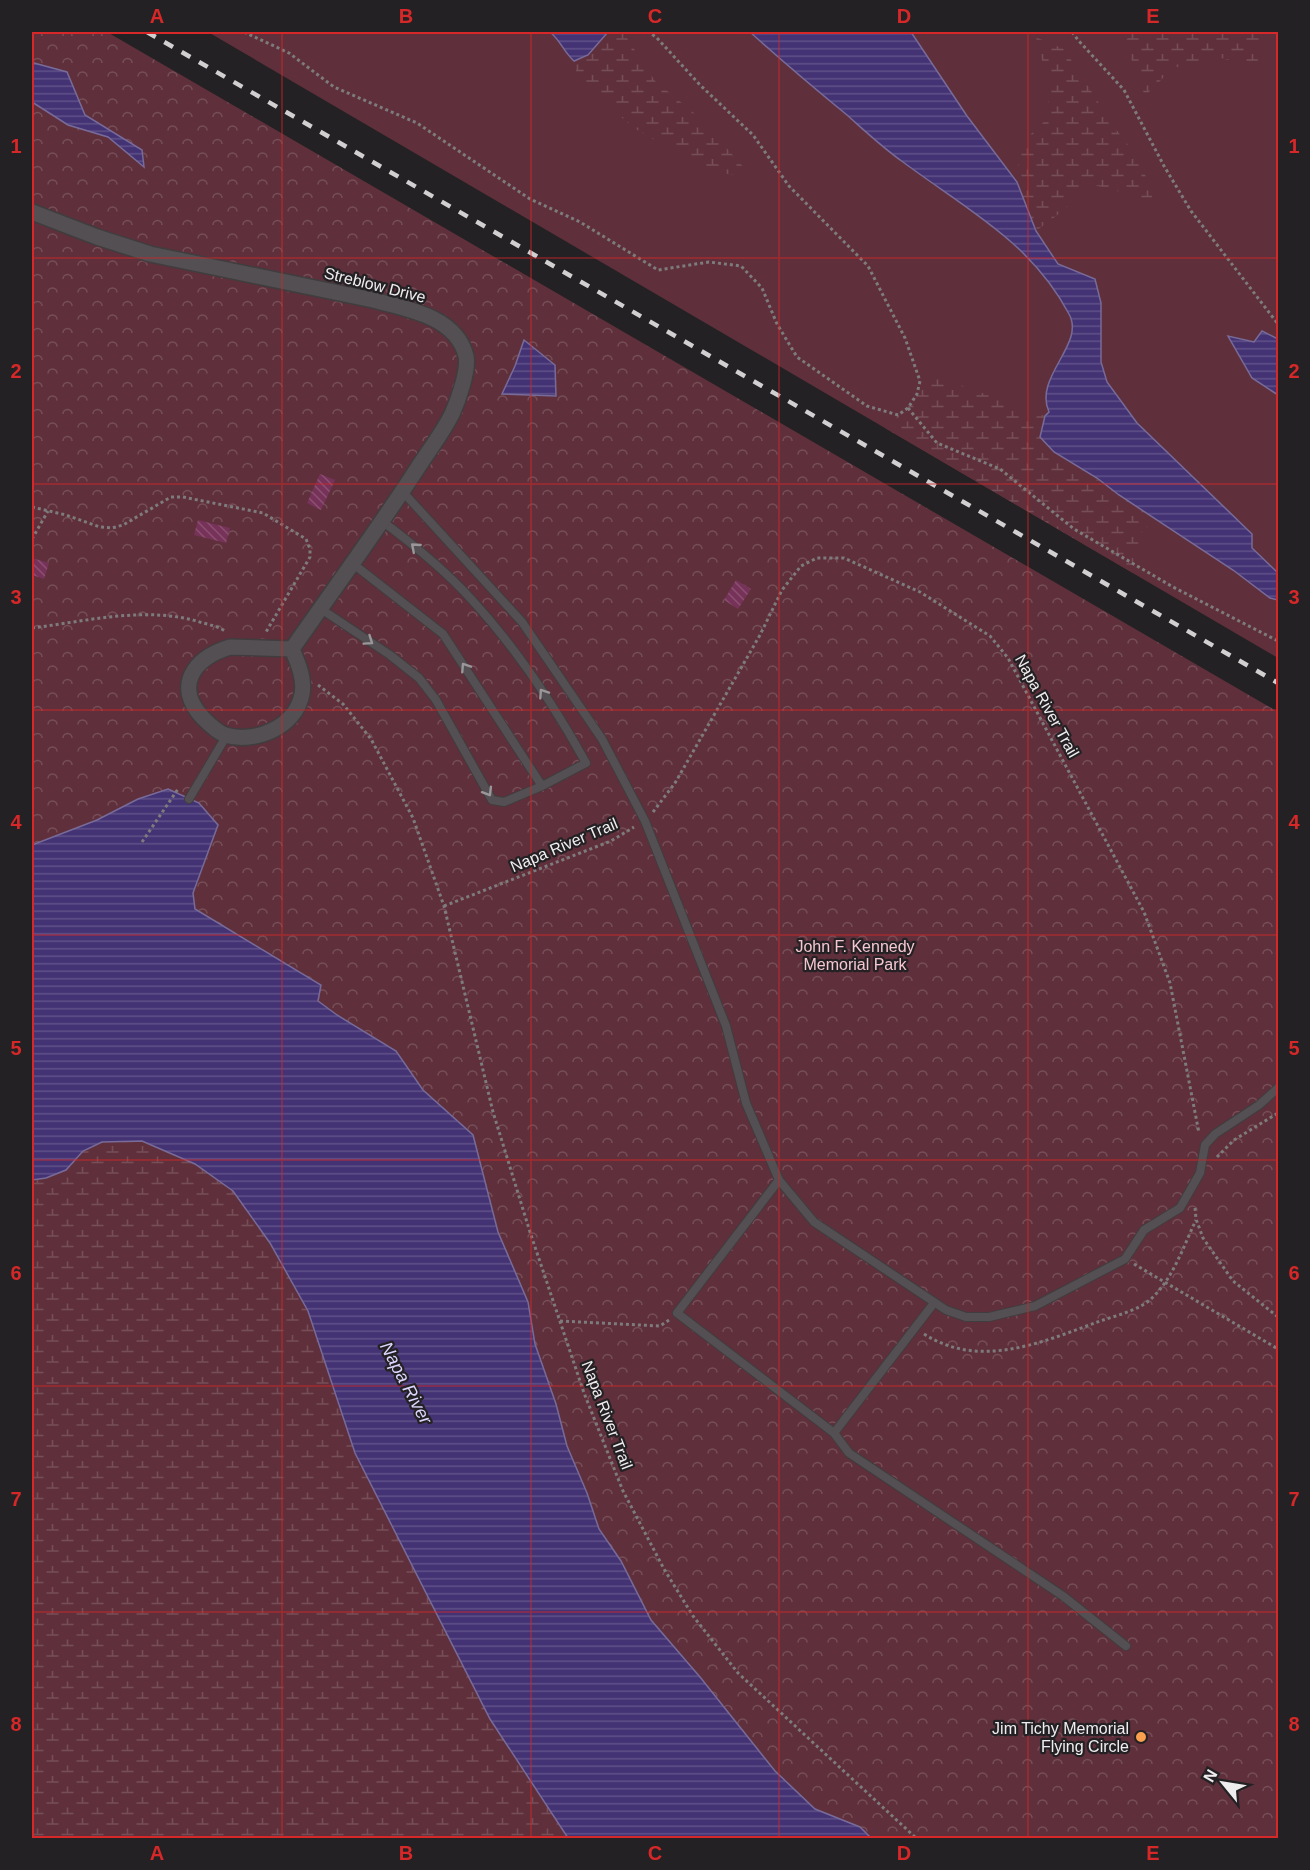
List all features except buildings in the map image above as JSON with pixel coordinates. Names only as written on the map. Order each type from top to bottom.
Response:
[{"type":"street","name":"Streblow Drive","points":[[32,212],[150,254],[373,300],[426,315],[441,323],[452,332],[458,341],[466,357],[466,370],[452,413],[382,521],[292,649]]},
{"type":"street","points":[[230,647],[292,649],[303,686],[299,706],[285,722],[268,732],[256,736],[227,735],[215,729],[190,702],[188,686],[195,669],[205,658],[216,651],[230,647]]},
{"type":"lane","points":[[402,491],[522,622],[602,739],[645,821],[726,1026],[746,1103],[779,1180],[814,1222],[946,1310],[966,1317],[989,1317],[1035,1306],[1125,1259],[1144,1230],[1180,1208],[1200,1173],[1205,1145],[1215,1134],[1258,1106],[1278,1088]]},
{"type":"lane","points":[[321,609],[418,678],[436,700],[492,800],[504,802],[543,786],[586,763],[566,727],[507,640],[471,598],[412,543],[382,521]]},
{"type":"lane","points":[[352,563],[443,634],[543,786]]},
{"type":"lane","points":[[189,799],[227,735]]},
{"type":"lane","points":[[779,1180],[677,1313],[834,1433],[849,1453],[1064,1596],[1126,1646]]},
{"type":"lane","points":[[834,1433],[934,1303]]},
{"type":"path","points":[[244,32],[289,53],[334,87],[417,123],[530,199],[580,222],[658,270],[709,262],[741,266],[762,288],[777,324],[797,357],[867,406],[898,415],[908,408],[917,394],[920,381],[906,338],[868,266],[789,186],[753,135],[649,32]]},
{"type":"path","points":[[1072,32],[1124,90],[1164,166],[1191,210],[1278,324]]},
{"type":"path","points":[[908,408],[937,443],[1000,469],[1074,529],[1173,587],[1278,641]]},
{"type":"path","points":[[32,507],[66,515],[100,527],[112,528],[123,525],[171,496],[183,496],[263,513],[306,539],[310,549],[310,557],[269,630],[248,647],[221,628],[194,620],[150,614],[93,618],[32,628]]},
{"type":"path","points":[[32,539],[48,511]]},
{"type":"path","name":"Napa River Trail","points":[[444,906],[611,841],[645,821],[675,783],[760,635],[782,590],[801,566],[817,558],[844,558],[920,592],[990,636],[1008,658],[1144,912],[1170,983],[1199,1141]]},
{"type":"path","name":"Napa River Trail","points":[[300,671],[343,704],[371,739],[413,818],[444,906],[493,1112],[530,1232],[584,1393],[623,1491],[664,1569],[693,1616],[738,1672],[916,1839]]},
{"type":"path","points":[[142,842],[179,789]]},
{"type":"path","points":[[1200,1173],[1234,1140],[1278,1113]]},
{"type":"path","points":[[1195,1208],[1196,1219],[1203,1238],[1233,1281],[1278,1317]]},
{"type":"path","points":[[915,1328],[935,1341],[964,1351],[1021,1348],[1139,1307],[1153,1297],[1165,1282],[1196,1219]]},
{"type":"path","points":[[1125,1259],[1278,1349]]},
{"type":"path","points":[[560,1321],[660,1326],[677,1313]]},
{"type":"green space","name":"John F. Kennedy Memorial Park","points":[[32,32],[107,32],[1278,712],[1278,1838],[871,1838],[860,1827],[815,1809],[775,1771],[651,1620],[621,1561],[599,1529],[567,1446],[556,1404],[535,1344],[528,1302],[498,1232],[473,1135],[423,1090],[396,1051],[318,1001],[320,985],[195,909],[193,894],[207,856],[138,799],[97,820],[32,845]]},
{"type":"green space","points":[[208,32],[1278,32],[1278,658]]},
{"type":"green space","points":[[608,32],[623,32],[655,81],[700,118],[754,179],[707,170],[634,128],[578,80],[574,61],[588,55]]},
{"type":"green space","points":[[1132,32],[1261,32],[1257,68],[1218,57],[1173,68],[1145,96],[1125,42]]},
{"type":"green space","points":[[1033,36],[1064,49],[1115,128],[1141,162],[1158,215],[1114,189],[1086,184],[1064,210],[1036,231],[1017,182],[1019,145],[1046,120],[1051,84]]},
{"type":"green space","points":[[933,375],[1045,416],[1040,437],[1097,479],[1156,518],[1140,534],[1133,573],[885,428],[911,403],[920,381]]},
{"type":"green space","points":[[143,1141],[195,1164],[233,1191],[270,1243],[308,1311],[355,1453],[490,1719],[568,1838],[32,1838],[32,1180],[46,1178],[66,1170],[83,1151],[102,1142]]},
{"type":"water","points":[[550,32],[608,32],[588,55],[574,61]]},
{"type":"water","points":[[750,32],[911,32],[967,116],[1017,182],[1036,231],[1058,264],[1095,279],[1101,303],[1101,362],[1107,382],[1137,423],[1252,534],[1252,548],[1278,573],[1278,600],[1270,598],[1233,570],[1097,478],[1054,452],[1040,437],[1045,416],[1049,412],[1046,399],[1048,386],[1071,337],[1072,325],[1069,314],[1054,289],[1036,266],[995,229],[888,151]]},
{"type":"water","points":[[34,63],[67,72],[85,115],[142,150],[144,167],[108,137],[68,125],[32,102]]},
{"type":"water","points":[[1262,331],[1278,339],[1278,395],[1252,378],[1228,336],[1254,342]]},
{"type":"water","points":[[524,340],[555,365],[556,396],[502,394]]},
{"type":"water","name":"Napa River","points":[[168,789],[199,803],[218,825],[193,893],[195,909],[321,985],[318,1001],[396,1051],[423,1090],[473,1135],[498,1232],[528,1302],[535,1344],[556,1404],[567,1446],[599,1529],[621,1561],[651,1620],[775,1771],[815,1809],[860,1827],[871,1838],[568,1838],[490,1719],[355,1453],[308,1311],[270,1243],[233,1191],[195,1164],[142,1141],[102,1142],[83,1151],[66,1170],[46,1178],[32,1180],[32,845],[97,820],[138,799]]},
{"type":"railway","points":[[147,32],[1278,683]]},
{"type":"place","name":"Jim Tichy Memorial Flying Circle","points":[[1141,1737]]}]
